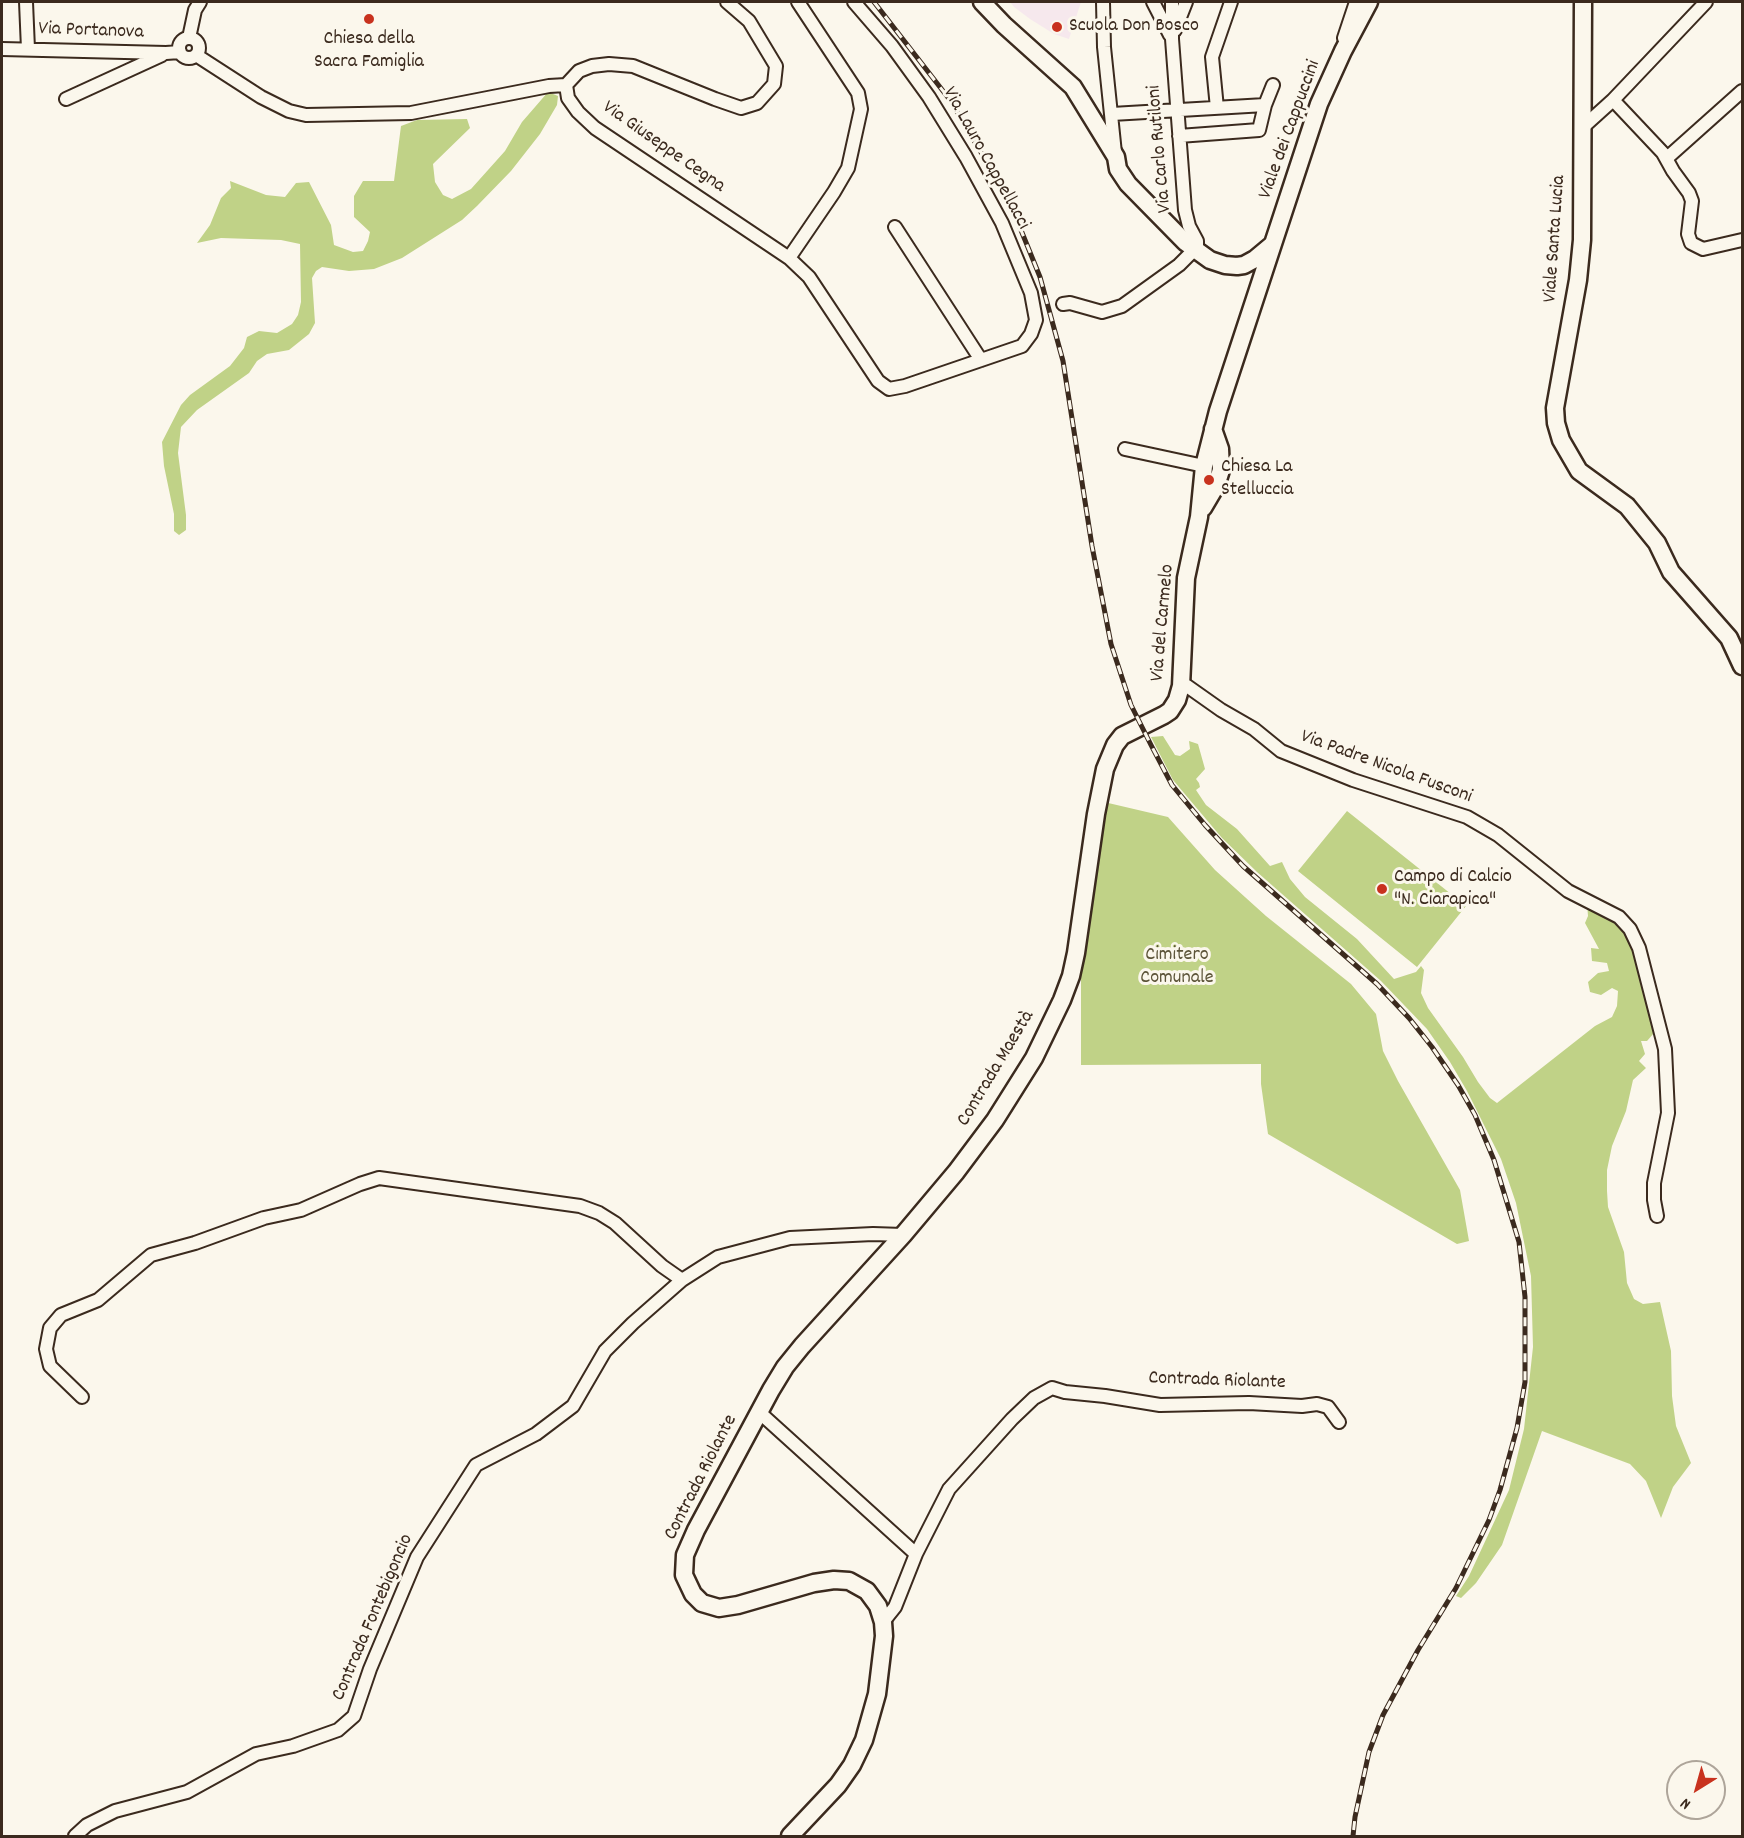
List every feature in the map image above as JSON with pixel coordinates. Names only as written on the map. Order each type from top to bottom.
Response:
[{"type":"street","points":[[26,2],[28,49]]},
{"type":"street","points":[[180,52],[181,43],[189,38],[195,10],[200,2]]},
{"type":"street","points":[[189,38],[198,46],[196,55],[261,97],[289,111],[306,115],[411,113],[549,86],[566,85],[579,71],[591,66],[609,64],[633,66],[741,108],[757,103],[774,84],[776,66],[749,21],[727,2]]},
{"type":"street","points":[[789,258],[848,168],[861,109],[858,93],[798,2]]},
{"type":"street","name":"Via Lauro Cappellacci","points":[[789,258],[809,277],[878,381],[889,389],[905,386],[1022,346],[1031,334],[1036,320],[1031,293],[1002,223],[966,157],[929,97],[892,46],[854,2]]},
{"type":"street","points":[[982,2],[1073,87],[1116,157]]},
{"type":"street","points":[[1103,2],[1104,47],[1116,157],[1118,169],[1128,184],[1196,251],[1225,265],[1244,265],[1255,260],[1274,243]]},
{"type":"street","points":[[1154,2],[1172,39]]},
{"type":"street","name":"Via Carlo Rutiloni","points":[[1172,2],[1172,39],[1185,210],[1189,226],[1197,241],[1196,251]]},
{"type":"street","points":[[1172,39],[1186,2]]},
{"type":"street","points":[[1217,108],[1212,57],[1231,2]]},
{"type":"street","points":[[1343,51],[1344,37],[1356,2]]},
{"type":"street","name":"Viale dei Cappuccini","points":[[1274,243],[1319,104],[1369,2]]},
{"type":"street","name":"Viale Santa Lucia","points":[[1583,2],[1581,250],[1569,336],[1555,408],[1556,423],[1561,440],[1579,471],[1627,506],[1657,543],[1671,572],[1729,638],[1743,666]]},
{"type":"street","points":[[1582,128],[1613,100],[1706,2]]},
{"type":"street","name":"Via Portanova","points":[[2,49],[180,52],[187,58],[196,55]]},
{"type":"street","points":[[66,99],[166,53]]},
{"type":"street","name":"Via Giuseppe Cegna","points":[[566,85],[568,98],[578,112],[596,128],[789,258]]},
{"type":"street","points":[[1179,136],[1259,130],[1264,105],[1273,85]]},
{"type":"street","points":[[1666,158],[1743,91]]},
{"type":"street","points":[[1613,100],[1666,158],[1689,193],[1692,201],[1689,234],[1691,243],[1703,249],[1743,240]]},
{"type":"street","points":[[1112,114],[1264,105]]},
{"type":"street","points":[[895,227],[981,360]]},
{"type":"street","name":"Via del Carmelo","points":[[1131,730],[1170,711],[1177,700],[1181,686],[1186,578],[1199,517],[1204,466],[1213,429],[1274,243]]},
{"type":"street","points":[[1063,304],[1070,303],[1102,312],[1122,306],[1196,251]]},
{"type":"street","points":[[1244,265],[1254,276],[1258,287]]},
{"type":"street","name":"Via del Carmelo","points":[[1199,517],[1216,486],[1221,470],[1220,449],[1213,429]]},
{"type":"street","points":[[1125,449],[1204,466]]},
{"type":"street","name":"Via Padre Nicola Fusconi","points":[[1181,686],[1187,686],[1221,710],[1254,729],[1281,751],[1353,780],[1467,817],[1498,835],[1568,891],[1619,917],[1630,929],[1640,948],[1665,1049],[1668,1113],[1654,1183],[1657,1216]]},
{"type":"street","name":"Contrada Maestà","points":[[802,1346],[903,1235],[956,1172],[995,1120],[1034,1058],[1071,976],[1105,769],[1115,745],[1131,730]]},
{"type":"street","points":[[82,1397],[50,1366],[46,1349],[50,1328],[61,1315],[98,1300],[151,1255],[195,1243],[264,1218],[301,1210],[379,1178],[580,1206],[615,1223],[662,1266],[682,1280]]},
{"type":"street","name":"Contrada Fontebigoncio","points":[[75,1836],[87,1825],[115,1811],[187,1791],[256,1754],[293,1746],[338,1730],[354,1716],[370,1669],[417,1557],[476,1465],[536,1434],[573,1406],[605,1351],[682,1280],[718,1257],[790,1238],[903,1235]]},
{"type":"street","name":"Contrada Riolante","points":[[790,1836],[838,1785],[864,1740],[877,1694],[884,1636],[878,1606],[867,1591],[849,1581],[834,1580],[814,1583],[738,1605],[719,1608],[702,1603],[693,1594],[684,1575],[685,1555],[696,1530],[759,1412],[785,1367],[802,1346]]},
{"type":"street","name":"Contrada Riolante","points":[[883,1622],[895,1607],[916,1554],[949,1489],[1012,1419],[1034,1398],[1052,1388],[1065,1392],[1160,1405],[1249,1403],[1302,1406],[1317,1404],[1328,1407],[1339,1422]]},
{"type":"street","name":"Contrada Riolante","points":[[759,1412],[916,1554]]},
{"type":"shaded area","name":"Scuola Don Bosco","points":[[1010,2],[1081,2],[1069,39],[1054,34],[1030,19]]},
{"type":"green space","points":[[548,92],[558,96],[557,105],[540,134],[511,171],[462,220],[402,258],[374,269],[349,271],[322,267],[316,271],[312,278],[315,323],[309,334],[289,350],[267,354],[257,361],[249,373],[197,410],[181,427],[178,453],[186,530],[179,535],[174,531],[174,514],[164,466],[162,442],[181,405],[190,395],[230,366],[244,348],[247,337],[259,331],[277,333],[292,324],[298,315],[301,302],[300,244],[281,240],[221,238],[197,243],[210,225],[221,198],[231,188],[230,181],[266,195],[285,197],[296,183],[309,182],[331,225],[334,245],[353,252],[363,251],[370,232],[354,217],[354,196],[363,181],[394,181],[401,126],[417,120],[467,119],[470,128],[433,164],[435,182],[443,195],[452,199],[471,189],[505,151],[522,122]]},
{"type":"green space","points":[[1163,736],[1175,755],[1180,756],[1190,749],[1189,741],[1198,744],[1205,769],[1196,779],[1200,787],[1196,790],[1206,805],[1237,829],[1270,866],[1282,862],[1290,879],[1305,897],[1357,939],[1394,979],[1416,972],[1421,966],[1424,970],[1421,993],[1428,1008],[1478,1082],[1490,1098],[1497,1103],[1595,1026],[1612,1017],[1617,1006],[1618,991],[1612,988],[1601,995],[1590,992],[1588,982],[1598,973],[1609,971],[1607,963],[1592,961],[1591,948],[1599,949],[1585,923],[1588,916],[1587,903],[1618,922],[1630,939],[1651,1009],[1654,1033],[1647,1041],[1641,1041],[1645,1054],[1639,1061],[1646,1068],[1633,1080],[1626,1111],[1612,1146],[1607,1170],[1607,1191],[1608,1207],[1624,1252],[1627,1283],[1634,1299],[1643,1304],[1660,1302],[1671,1351],[1672,1396],[1676,1426],[1691,1463],[1673,1487],[1661,1518],[1646,1481],[1630,1464],[1542,1431],[1502,1545],[1476,1583],[1461,1598],[1456,1596],[1469,1576],[1509,1490],[1524,1429],[1533,1347],[1531,1276],[1516,1203],[1501,1159],[1467,1091],[1427,1029],[1381,981],[1257,872],[1222,838],[1173,780],[1151,737]]},
{"type":"green space","name":"Cimitero Comunale","points":[[1104,802],[1168,817],[1215,870],[1266,916],[1351,984],[1376,1014],[1383,1051],[1460,1190],[1469,1241],[1457,1244],[1268,1134],[1261,1084],[1261,1064],[1081,1065],[1081,950]]},
{"type":"green space","name":"Campo di Calcio \"N. Ciarapica\"","points":[[1347,811],[1466,906],[1417,967],[1298,871]]},
{"type":"railway","points":[[874,2],[950,100],[1008,198],[1040,277],[1063,361],[1092,546],[1111,644],[1131,705],[1151,745],[1172,785],[1243,866],[1377,984],[1432,1047],[1475,1115],[1494,1160],[1519,1242],[1525,1297],[1525,1382],[1517,1428],[1500,1490],[1489,1520],[1456,1588],[1418,1650],[1383,1715],[1369,1752],[1353,1836]]},
{"type":"place","name":"Chiesa della Sacra Famiglia","points":[[369,19]]},
{"type":"place","name":"Scuola Don Bosco","points":[[1057,27]]},
{"type":"place","name":"Chiesa La Stelluccia","points":[[1209,480]]},
{"type":"place","name":"Campo di Calcio \"N. Ciarapica\"","points":[[1382,889]]}]
